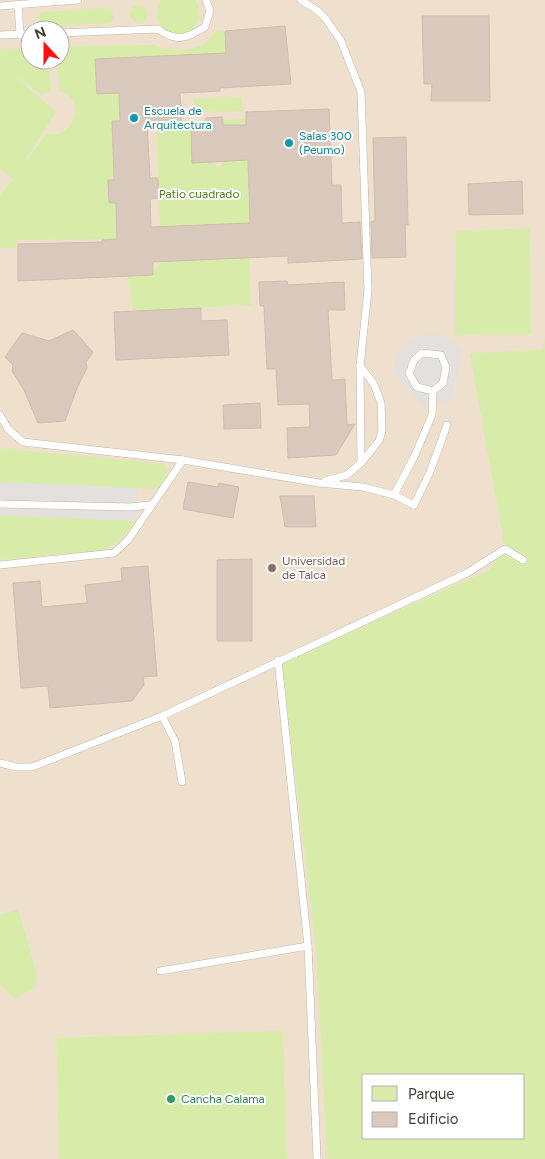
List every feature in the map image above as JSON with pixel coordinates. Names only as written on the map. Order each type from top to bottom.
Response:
[{"type":"lane","points":[[0,6],[78,0]]},
{"type":"lane","points":[[70,33],[158,29],[166,35],[175,38],[188,36],[205,27],[210,11],[206,0]]},
{"type":"lane","points":[[301,0],[322,15],[341,41],[361,92],[368,290],[360,366],[361,463]]},
{"type":"lane","points":[[0,35],[20,34],[18,5]]},
{"type":"lane","points":[[394,495],[415,455],[432,415],[433,391],[443,383],[446,367],[441,355],[422,354],[414,360],[409,374],[417,387],[433,391]]},
{"type":"lane","points":[[319,483],[347,475],[361,463],[379,441],[382,431],[381,403],[374,384],[360,366]]},
{"type":"lane","points":[[0,415],[8,429],[23,442],[183,460],[319,483],[364,487],[394,495],[414,505],[430,472],[447,425]]},
{"type":"lane","points":[[0,565],[114,553],[128,540],[183,460]]},
{"type":"lane","points":[[0,504],[130,507],[151,505]]},
{"type":"lane","points":[[0,763],[15,767],[32,767],[162,716],[467,573],[505,549],[523,560]]},
{"type":"lane","points":[[278,660],[308,946],[317,1159]]},
{"type":"lane","points":[[162,716],[175,741],[182,782]]},
{"type":"lane","points":[[160,971],[308,946]]},
{"type":"shaded area","name":"Universidad de Talca","points":[[0,0],[545,0],[545,1159],[0,1159]]},
{"type":"shaded area","points":[[423,334],[438,334],[452,340],[462,352],[451,401],[422,405],[394,373],[395,358],[404,343]]},
{"type":"shaded area","points":[[0,482],[138,488],[136,521],[0,515]]},
{"type":"green space","points":[[161,0],[195,0],[200,14],[194,27],[187,32],[178,34],[170,32],[163,27],[158,20],[157,11]]},
{"type":"green space","points":[[135,5],[143,5],[148,10],[146,21],[135,23],[130,18],[130,10]]},
{"type":"green space","points":[[111,8],[114,19],[110,23],[70,25],[70,20],[38,20],[37,17],[42,12]]},
{"type":"green space","points":[[216,30],[225,31],[226,62],[205,54],[95,59],[97,94],[119,93],[120,121],[112,122],[114,180],[109,180],[116,203],[117,239],[18,240],[15,248],[0,248],[0,196],[13,179],[0,168],[0,50],[20,49],[20,70],[50,70],[51,91],[42,95],[14,75],[56,112],[19,170],[46,134],[56,134],[65,131],[75,117],[76,109],[73,101],[68,95],[59,91],[58,70],[70,70],[70,46],[154,45],[180,50],[197,47],[211,38]]},
{"type":"green space","points":[[242,97],[242,111],[195,112],[193,99]]},
{"type":"green space","name":"Patio cuadrado","points":[[246,119],[250,223],[160,227],[156,124],[190,123],[192,163],[216,162],[216,167],[222,167],[221,162],[227,161],[223,120]]},
{"type":"green space","points":[[530,228],[531,334],[455,335],[456,231]]},
{"type":"green space","points":[[249,258],[251,305],[133,311],[127,276],[151,275],[162,260]]},
{"type":"green space","points":[[545,338],[545,1159],[327,1159],[316,949],[282,663],[489,570],[500,553],[505,549],[470,354],[543,349]]},
{"type":"green space","points":[[0,448],[164,464],[169,473],[157,489],[0,482]]},
{"type":"green space","points":[[0,515],[136,521],[122,537],[105,550],[0,560]]},
{"type":"green space","points":[[18,909],[36,971],[36,986],[16,999],[0,985],[0,915]]},
{"type":"green space","name":"Cancha Calama","points":[[283,1031],[287,1159],[59,1159],[56,1038]]},
{"type":"building","points":[[422,16],[489,16],[490,101],[431,101],[432,84],[424,84]]},
{"type":"building","points":[[285,26],[291,84],[220,88],[220,91],[180,93],[182,123],[147,124],[150,178],[158,178],[159,198],[150,199],[151,227],[250,223],[248,160],[192,163],[191,127],[206,126],[206,118],[223,117],[223,125],[246,125],[246,112],[329,109],[332,185],[341,185],[342,223],[360,222],[362,259],[288,263],[288,256],[153,262],[153,275],[18,281],[18,244],[102,242],[102,240],[117,239],[116,203],[109,203],[108,180],[114,180],[112,121],[120,121],[119,93],[97,94],[95,59],[226,53],[225,31]]},
{"type":"building","points":[[406,137],[408,225],[405,225],[406,257],[372,258],[371,221],[375,221],[373,138]]},
{"type":"building","points":[[522,181],[523,214],[469,215],[468,184]]},
{"type":"building","points":[[287,281],[288,285],[344,282],[345,310],[328,310],[332,380],[345,379],[347,425],[355,424],[336,455],[288,458],[287,428],[310,427],[309,404],[278,405],[276,369],[267,369],[264,306],[260,306],[259,282]]},
{"type":"building","points":[[201,308],[201,321],[227,320],[229,355],[116,360],[114,312]]},
{"type":"building","points":[[73,330],[93,352],[86,362],[87,368],[77,388],[65,421],[38,423],[24,390],[12,371],[13,365],[5,357],[22,333],[49,341]]},
{"type":"building","points":[[260,403],[261,428],[224,429],[223,405]]},
{"type":"building","points":[[188,482],[218,487],[219,483],[239,487],[233,518],[183,509]]},
{"type":"building","points":[[280,496],[314,496],[316,527],[285,527]]},
{"type":"building","points":[[252,559],[252,641],[217,641],[217,560]]},
{"type":"building","points":[[148,566],[157,676],[143,677],[144,685],[132,701],[50,708],[48,686],[21,688],[13,583],[40,581],[42,607],[87,603],[85,585],[122,581],[121,568]]},
{"type":"place","name":"Escuela de Arquitectura","points":[[134,118]]},
{"type":"place","name":"Salas 300 (Peumo)","points":[[289,143]]},
{"type":"place","name":"Universidad de Talca","points":[[272,568]]},
{"type":"place","name":"Cancha Calama","points":[[171,1099]]}]
